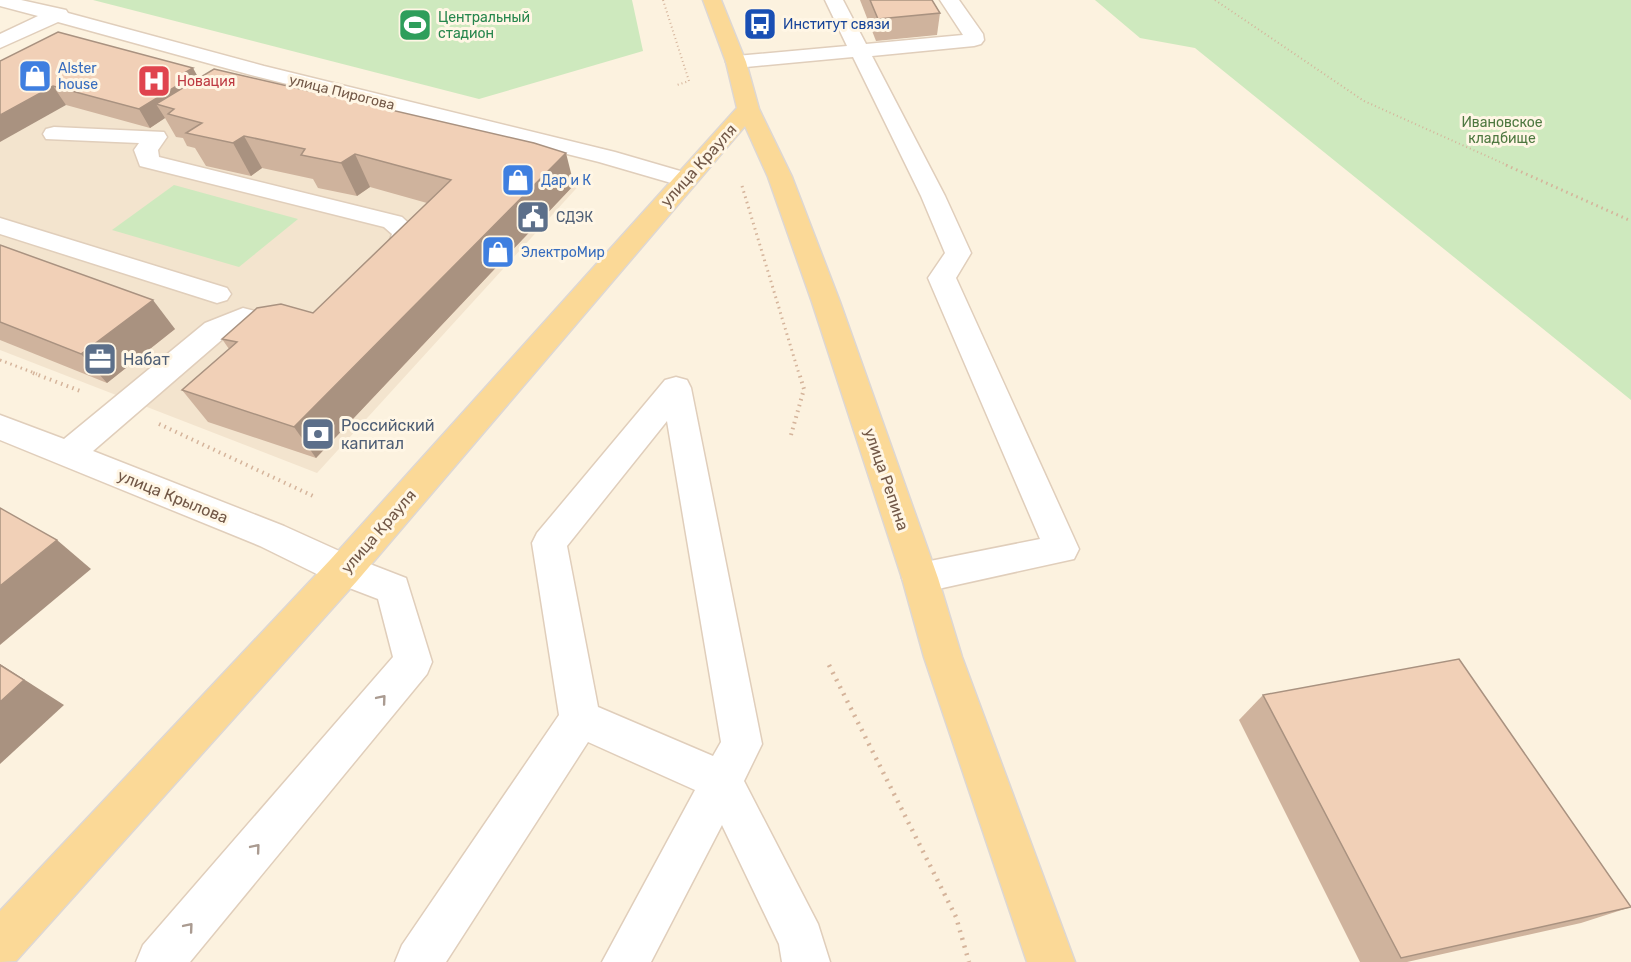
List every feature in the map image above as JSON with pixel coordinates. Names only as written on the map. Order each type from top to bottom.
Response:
[{"type":"main road","name":"улица Репина","points":[[712,0],[736,62],[748,109],[780,177],[826,302],[920,578],[943,657],[1051,962]]},
{"type":"main road","name":"улица Крауля","points":[[0,945],[344,570],[748,109]]},
{"type":"street","name":"улица Пирогова","points":[[0,0],[59,14],[258,71],[607,157],[686,180]]},
{"type":"street","points":[[834,0],[857,51],[933,196],[958,253],[942,278],[1062,549],[920,578]]},
{"type":"street","points":[[736,62],[974,40],[973,34],[948,0]]},
{"type":"street","points":[[3,39],[59,14]]},
{"type":"street","points":[[232,88],[258,71]]},
{"type":"street","points":[[54,134],[165,131],[146,150],[148,161],[393,222],[405,231],[402,244],[368,275]]},
{"type":"street","points":[[0,226],[217,294]]},
{"type":"street","points":[[69,453],[214,330],[243,318],[283,330],[315,321]]},
{"type":"street","points":[[419,962],[580,719],[549,543],[676,388],[742,744],[626,962]]},
{"type":"street","name":"улица Крылова","points":[[0,427],[272,536],[344,570],[393,589],[413,662],[160,962]]},
{"type":"street","points":[[580,719],[722,781],[802,940],[806,962]]},
{"type":"path","points":[[663,0],[689,81],[677,85]]},
{"type":"path","points":[[1215,0],[1364,101],[1631,221]]},
{"type":"path","points":[[742,186],[804,389],[790,435]]},
{"type":"path","points":[[829,665],[956,917],[969,962]]},
{"type":"shaded area","points":[[73,46],[583,181],[317,473],[0,350],[0,84]]},
{"type":"green space","name":"Центральный стадион","points":[[93,0],[632,0],[643,51],[479,99]]},
{"type":"green space","name":"Ивановское кладбище","points":[[1095,0],[1631,0],[1631,400],[1195,48],[1140,38]]},
{"type":"green space","points":[[174,185],[298,219],[239,267],[112,230]]},
{"type":"building","points":[[870,0],[932,0],[940,13],[878,19]]},
{"type":"building","points":[[58,32],[193,68],[184,73],[193,76],[139,109],[53,86],[0,115],[0,61]]},
{"type":"building","points":[[214,69],[534,143],[566,153],[294,427],[182,390],[237,342],[222,339],[257,308],[281,304],[313,313],[451,180],[355,154],[341,163],[301,155],[305,149],[244,136],[233,143],[186,133],[202,123],[168,114],[174,109],[156,104]]},
{"type":"building","points":[[0,245],[153,300],[81,354],[0,322]]},
{"type":"building","points":[[0,508],[57,540],[0,586]]},
{"type":"building","points":[[1459,659],[1631,907],[1401,958],[1263,695]]},
{"type":"building","points":[[0,665],[24,680],[0,702]]},
{"type":"place","name":"Институт связи","points":[[760,24]]},
{"type":"place","name":"Центральный стадион","points":[[415,25]]},
{"type":"place","name":"Alster house","points":[[35,76]]},
{"type":"place","name":"Новация","points":[[154,81]]},
{"type":"place","name":"Дар и К","points":[[518,180]]},
{"type":"place","name":"СДЭК","points":[[533,217]]},
{"type":"place","name":"ЭлектроМир","points":[[498,252]]},
{"type":"place","name":"Набат","points":[[100,359]]},
{"type":"place","name":"Российский капитал","points":[[318,434]]}]
